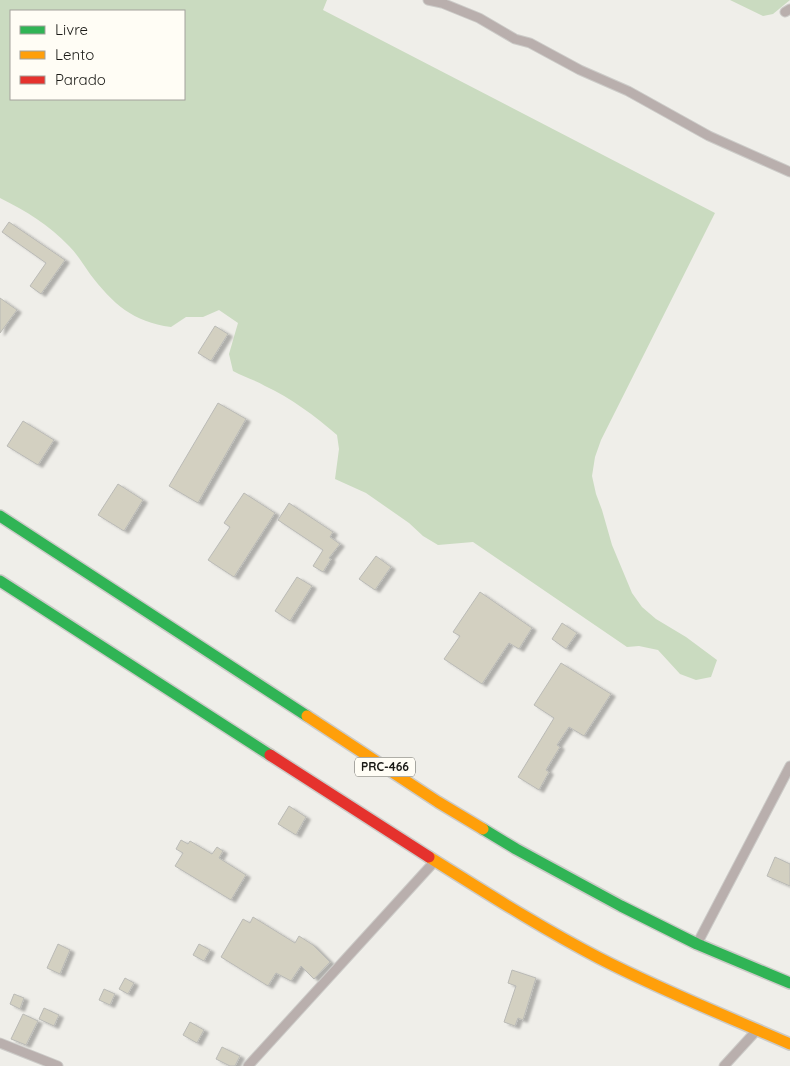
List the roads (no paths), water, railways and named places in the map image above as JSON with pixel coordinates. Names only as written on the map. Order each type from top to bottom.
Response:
[{"type":"highway","name":"PRC-466","points":[[0,516],[438,802],[525,854],[620,906],[697,944],[790,983]]},
{"type":"highway","points":[[0,581],[434,861],[522,915],[599,958],[790,1044]]},
{"type":"street","points":[[428,0],[442,3],[479,18],[515,39],[530,43],[580,70],[628,91],[709,136],[790,172]]},
{"type":"street","points":[[697,944],[790,766]]},
{"type":"street","points":[[248,1066],[434,861]]},
{"type":"street","points":[[724,1066],[757,1030]]},
{"type":"street","points":[[0,1043],[58,1066]]}]
